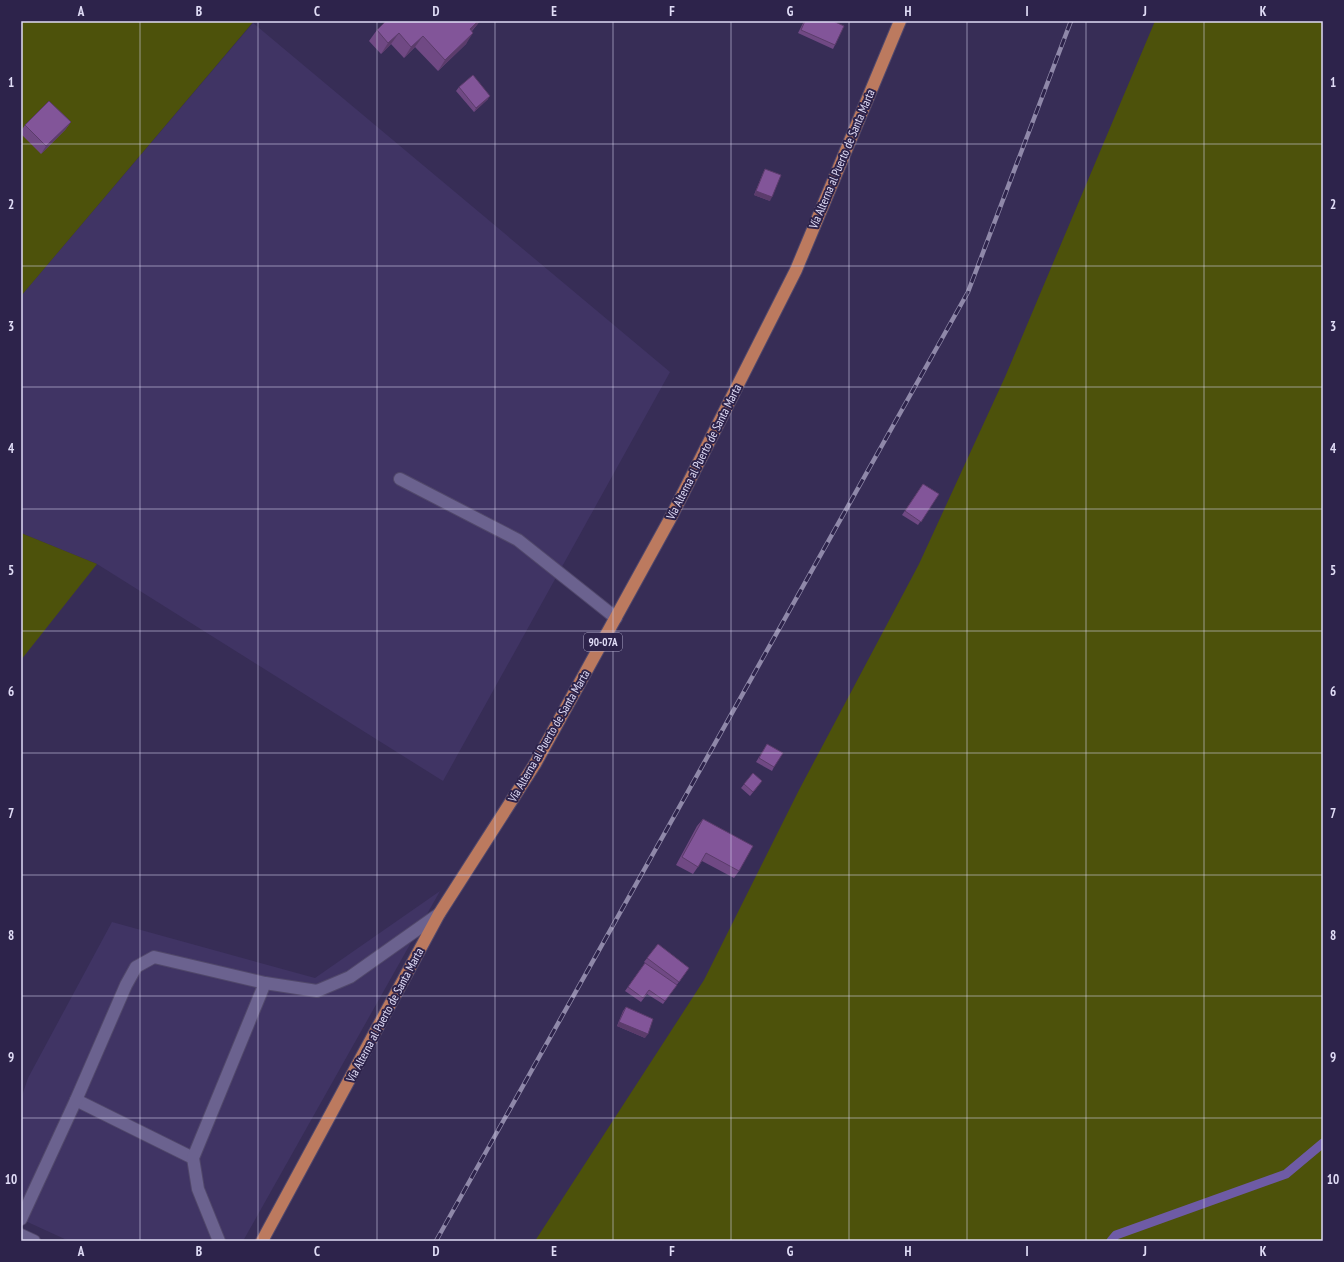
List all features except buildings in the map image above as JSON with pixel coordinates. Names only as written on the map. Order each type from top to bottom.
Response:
[{"type":"main road","name":"Vía Alterna al Puerto de Santa Marta","points":[[262,1241],[439,914],[535,764],[670,519],[796,270],[900,21]]},
{"type":"lane","points":[[400,480],[518,540],[616,618]]},
{"type":"lane","points":[[21,1220],[76,1100],[126,985],[136,967],[154,957],[266,983],[317,991],[350,977],[439,914]]},
{"type":"lane","points":[[220,1241],[198,1189],[193,1158],[266,983]]},
{"type":"lane","points":[[76,1100],[193,1158]]},
{"type":"lane","points":[[21,1235],[34,1241]]},
{"type":"shaded area","points":[[253,23],[670,372],[443,781],[97,564],[21,533],[21,296]]},
{"type":"shaded area","points":[[440,891],[243,1241],[69,1241],[21,1219],[21,1099],[28,1078],[112,922],[315,978]]},
{"type":"green space","points":[[21,21],[254,21],[21,296]]},
{"type":"green space","points":[[1155,21],[1323,21],[1323,1241],[535,1241],[704,980],[799,790],[919,564],[1005,377]]},
{"type":"green space","points":[[21,533],[97,564],[21,660]]},
{"type":"waterway","points":[[1111,1241],[1116,1235],[1286,1174],[1323,1143]]},
{"type":"railway","points":[[436,1241],[968,292],[1071,21]]}]
